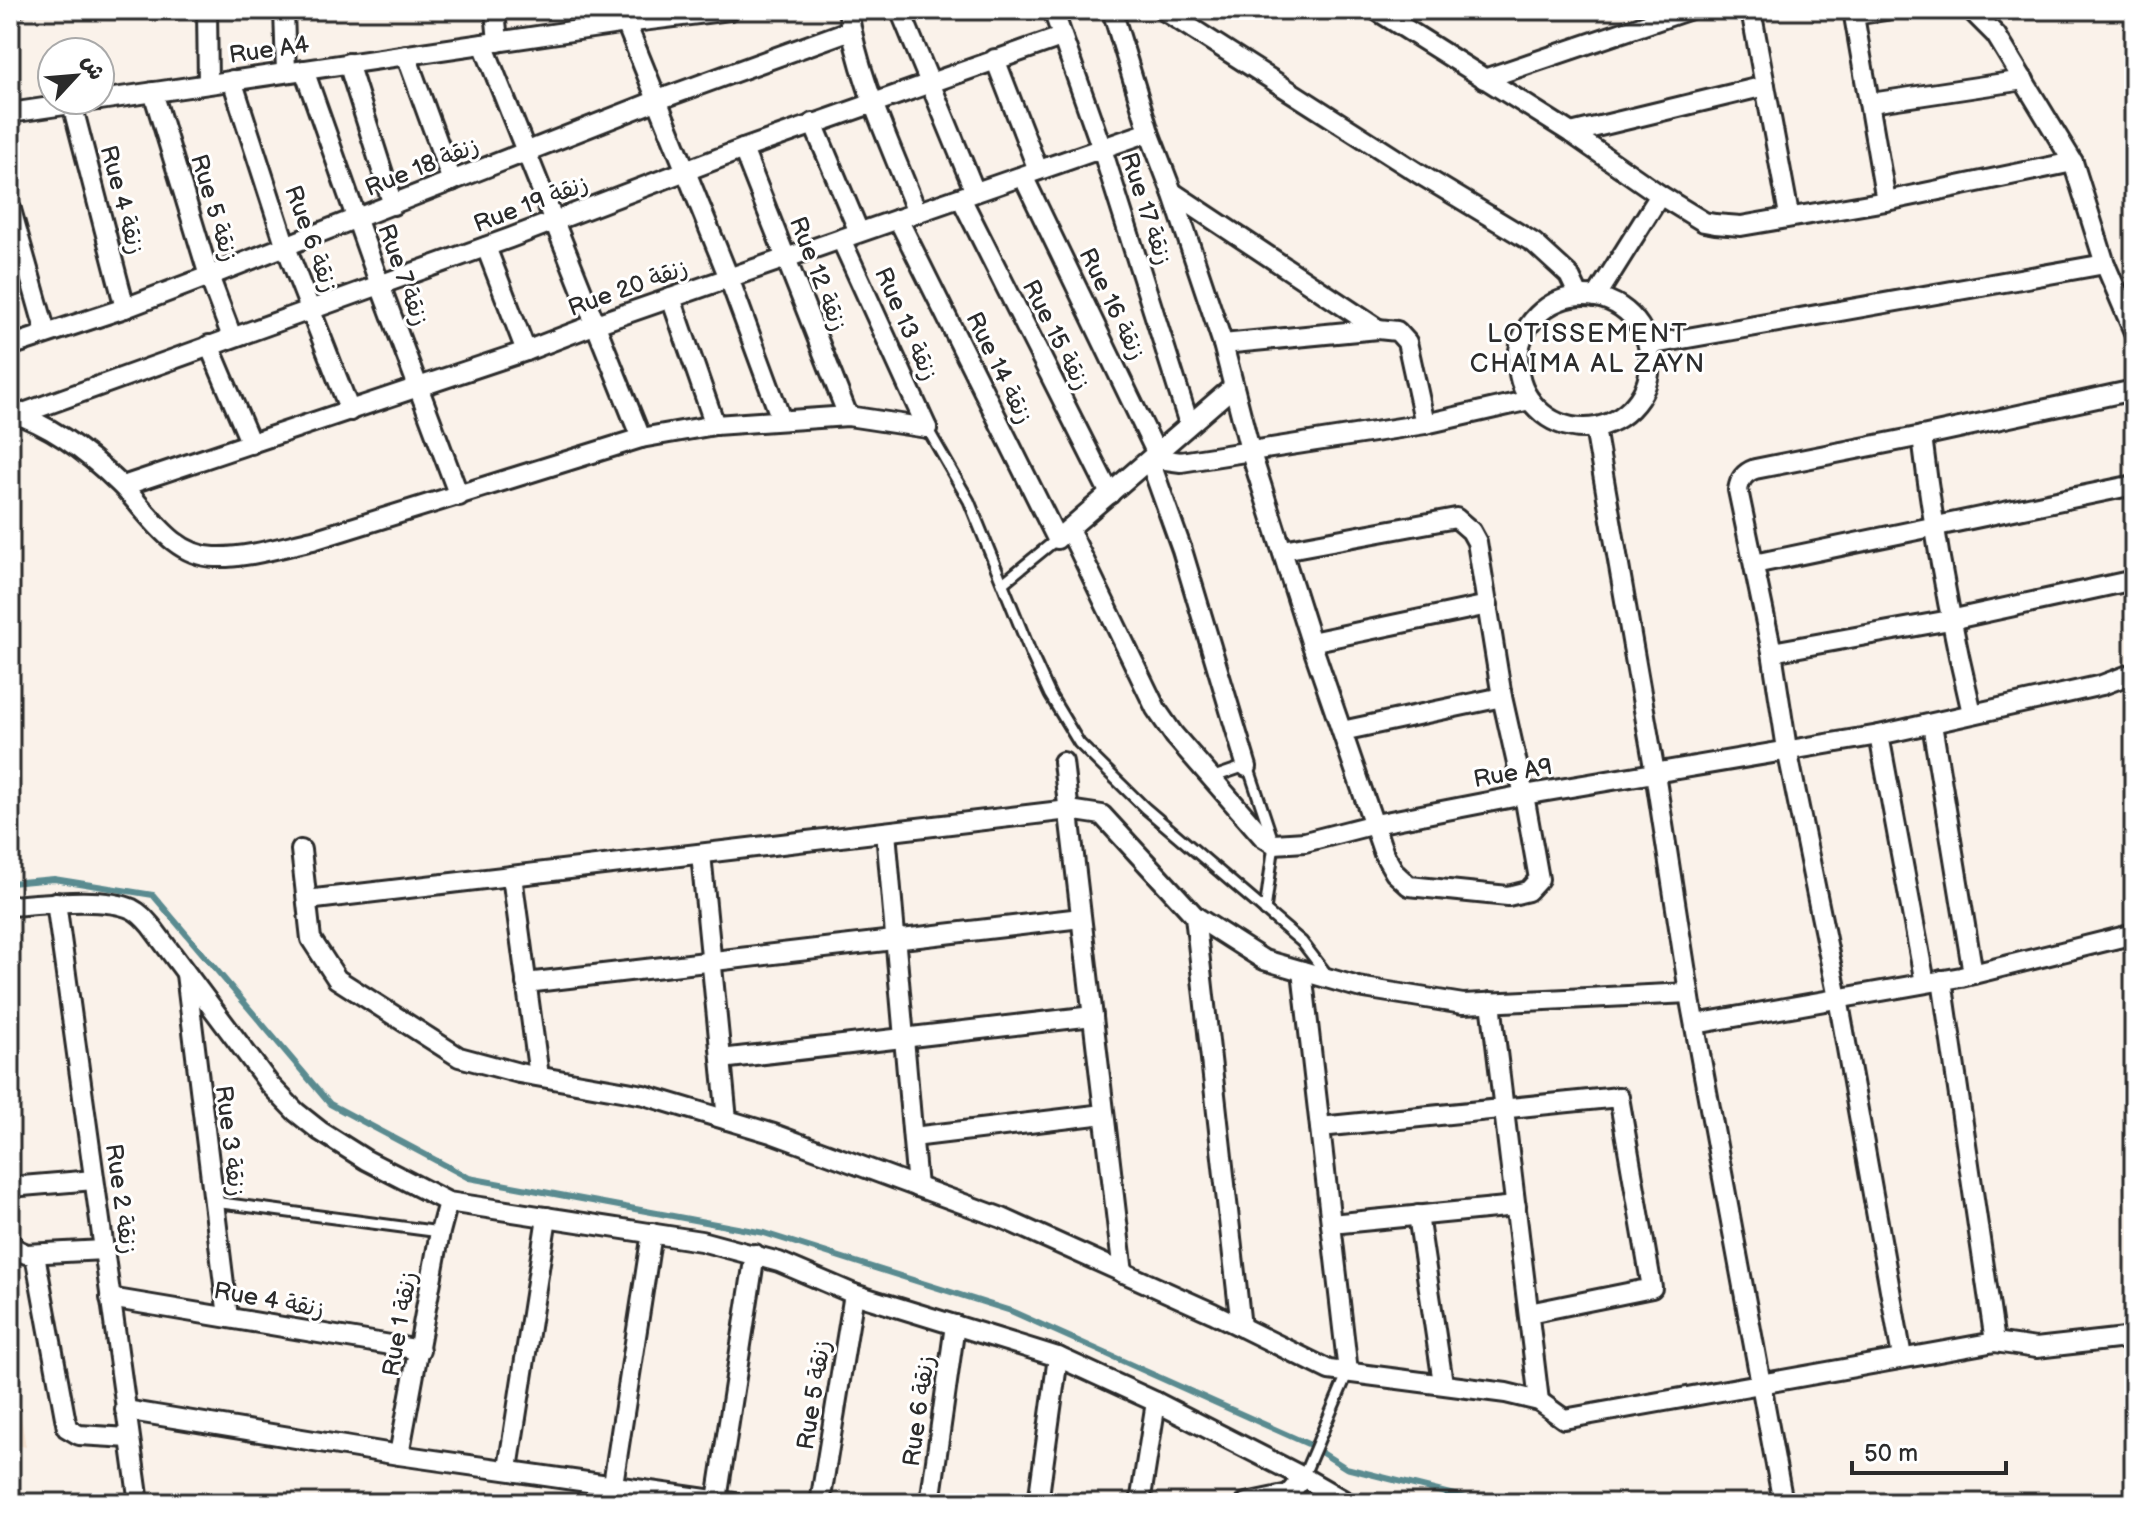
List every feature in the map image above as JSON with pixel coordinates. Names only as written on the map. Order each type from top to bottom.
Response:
[{"type":"street","points":[[207,10],[208,83]]},
{"type":"street","name":"Rue 7 زنقة","points":[[284,10],[295,71],[358,219],[459,496]]},
{"type":"street","points":[[495,10],[490,43],[525,152],[641,438]]},
{"type":"street","name":"Rue A4","points":[[116,97],[686,13],[730,10]]},
{"type":"street","points":[[848,10],[873,102],[917,213]]},
{"type":"street","name":"Rue 15 زنقة","points":[[900,10],[968,195],[1110,494]]},
{"type":"street","name":"Rue 17 زنقة","points":[[1053,10],[1102,149],[1189,424]]},
{"type":"street","points":[[1112,10],[1149,132],[1223,344],[1250,450],[1311,642],[1390,864],[1400,880],[1409,886],[1508,896],[1528,891],[1539,879],[1502,697],[1477,542],[1471,531],[1456,518],[1283,550]]},
{"type":"street","points":[[1163,10],[1418,173],[1534,243],[1588,297]]},
{"type":"street","points":[[1378,10],[1704,222],[1727,227],[1886,201],[2073,162]]},
{"type":"street","points":[[1484,79],[1688,10]]},
{"type":"street","points":[[1751,10],[1789,215]]},
{"type":"street","points":[[1886,10],[1854,12],[1886,201]]},
{"type":"street","points":[[1971,10],[1996,35],[2073,162],[2105,264],[2134,332]]},
{"type":"street","points":[[626,23],[729,278],[781,419]]},
{"type":"street","name":"Rue 18 زنقة","points":[[10,346],[125,308],[658,100],[851,30]]},
{"type":"street","name":"Rue 19 زنقة","points":[[14,414],[486,247],[813,123],[1061,37]]},
{"type":"street","points":[[406,55],[452,181]]},
{"type":"street","name":"Rue 16 زنقة","points":[[995,59],[1031,173],[1154,457],[1247,767]]},
{"type":"street","points":[[348,63],[393,205]]},
{"type":"street","name":"Rue 6 زنقة","points":[[232,80],[286,247],[350,411]]},
{"type":"street","points":[[1871,103],[2024,80]]},
{"type":"street","points":[[1571,133],[1765,86]]},
{"type":"street","name":"Rue 5 زنقة","points":[[153,92],[209,276],[232,337]]},
{"type":"street","name":"Rue A4","points":[[12,107],[36,106]]},
{"type":"street","name":"Rue 4 زنقة","points":[[75,116],[125,308]]},
{"type":"street","points":[[813,123],[859,232]]},
{"type":"street","name":"Rue 20 زنقة","points":[[123,486],[526,351],[1149,132]]},
{"type":"street","name":"Rue 12 زنقة","points":[[743,149],[848,416]]},
{"type":"street","points":[[1172,192],[1378,329]]},
{"type":"street","points":[[1588,297],[1660,195]]},
{"type":"street","points":[[10,206],[46,333]]},
{"type":"street","name":"Rue 14 زنقة","points":[[898,219],[1063,534]]},
{"type":"street","name":"Rue 13 زنقة","points":[[841,239],[927,428]]},
{"type":"street","points":[[486,247],[526,351]]},
{"type":"street","points":[[1648,345],[2105,264]]},
{"type":"street","points":[[1588,297],[1614,303],[1629,313],[1641,328],[1648,345],[1650,367],[1645,388],[1633,407],[1616,421],[1595,428],[1576,428],[1558,423],[1543,414],[1530,400],[1521,382],[1518,363],[1521,343],[1529,325],[1542,311],[1559,301],[1588,297]]},
{"type":"street","points":[[671,298],[715,425]]},
{"type":"street","points":[[1223,344],[1378,329],[1397,331],[1407,342],[1425,424]]},
{"type":"street","points":[[209,345],[251,444]]},
{"type":"street","points":[[1233,387],[1063,534],[1156,709],[1211,778],[1263,837],[1274,844]]},
{"type":"street","points":[[1902,1357],[1838,998],[1738,490],[1747,471],[2134,390]]},
{"type":"street","points":[[1154,457],[1181,462],[1425,424],[1530,400]]},
{"type":"street","points":[[14,414],[63,438],[94,461],[123,486],[160,531],[185,548],[214,558],[313,540],[641,438],[715,425],[848,416],[927,428]]},
{"type":"street","points":[[1595,428],[1655,773],[1689,993],[1783,1503]]},
{"type":"street","points":[[1922,436],[1933,529],[1972,713]]},
{"type":"street","points":[[1754,564],[2134,485]]},
{"type":"street","points":[[1772,652],[1950,620],[2134,580]]},
{"type":"street","points":[[1311,642],[1488,605]]},
{"type":"street","name":"Rue A9","points":[[1274,844],[1305,842],[1375,824],[1524,795],[1879,735],[2102,685],[2134,673]]},
{"type":"street","points":[[1342,731],[1502,697]]},
{"type":"street","points":[[1932,724],[1973,974]]},
{"type":"street","points":[[1879,735],[1933,982],[1995,1342]]},
{"type":"street","points":[[1063,762],[1123,1273]]},
{"type":"street","points":[[307,900],[1069,810],[1102,815],[1195,916],[1264,960],[1358,987],[1463,1004],[1689,993]]},
{"type":"street","points":[[886,832],[917,1187]]},
{"type":"street","points":[[301,850],[311,939],[337,979],[459,1057],[539,1076],[644,1095],[774,1134],[1002,1218],[1329,1370],[1506,1393],[1539,1401],[1564,1419],[1995,1342],[2036,1348],[2134,1337]]},
{"type":"street","points":[[701,854],[727,1120]]},
{"type":"street","points":[[512,876],[539,1076]]},
{"type":"street","points":[[10,906],[56,902],[128,907],[151,926],[270,1085],[296,1112],[366,1160],[448,1202],[701,1241],[755,1254],[854,1294],[1058,1357],[1156,1402],[1348,1503]]},
{"type":"street","name":"Rue 2 زنقة","points":[[56,902],[139,1503]]},
{"type":"street","points":[[1195,916],[1241,1327]]},
{"type":"street","points":[[526,983],[1081,918]]},
{"type":"street","points":[[1695,1024],[1973,974],[2134,934]]},
{"type":"street","name":"Rue 3 زنقة","points":[[186,971],[228,1317]]},
{"type":"street","points":[[1302,971],[1348,1372]]},
{"type":"street","points":[[1491,1002],[1539,1401]]},
{"type":"street","points":[[721,1059],[1093,1016]]},
{"type":"street","points":[[1320,1127],[1619,1097],[1652,1288],[1529,1313]]},
{"type":"street","points":[[913,1137],[1104,1114]]},
{"type":"street","points":[[10,1187],[94,1180]]},
{"type":"street","name":"Rue 1 زنقة","points":[[399,1455],[448,1202]]},
{"type":"street","points":[[1331,1224],[1516,1206]]},
{"type":"street","points":[[1418,1215],[1443,1383]]},
{"type":"street","points":[[508,1469],[547,1217]]},
{"type":"street","points":[[613,1484],[652,1233]]},
{"type":"street","points":[[10,1241],[21,1252],[35,1255],[104,1250]]},
{"type":"street","points":[[125,1410],[399,1455],[726,1502],[755,1254]]},
{"type":"street","points":[[35,1255],[67,1428],[73,1434],[129,1438]]},
{"type":"street","name":"Rue 5 زنقة","points":[[820,1503],[854,1294]]},
{"type":"street","name":"Rue 4 زنقة","points":[[110,1298],[420,1350]]},
{"type":"street","name":"Rue 6 زنقة","points":[[930,1503],[955,1325]]},
{"type":"street","points":[[1038,1503],[1058,1357]]},
{"type":"street","points":[[1140,1503],[1156,1402]]},
{"type":"street","points":[[1246,1503],[1290,1499],[1303,1477]]},
{"type":"lane","points":[[10,12],[21,10]]},
{"type":"lane","points":[[927,428],[969,501],[1050,695],[1079,743],[1145,808],[1302,942],[1330,979]]},
{"type":"lane","points":[[1003,583],[1063,534]]},
{"type":"lane","points":[[1211,778],[1247,767],[1274,844],[1265,911]]},
{"type":"lane","points":[[214,1202],[440,1232]]},
{"type":"lane","points":[[1303,1477],[1348,1372]]},
{"type":"shaded area","points":[[10,1350],[26,1447],[10,1444]]},
{"type":"waterway","points":[[10,883],[54,879],[153,895],[330,1104],[469,1178],[764,1233],[1011,1311],[1308,1444],[1346,1468],[1486,1503]]},
{"type":"district","name":"LOTISSEMENT CHAIMA AL ZAYN","points":[[1588,349]]}]
